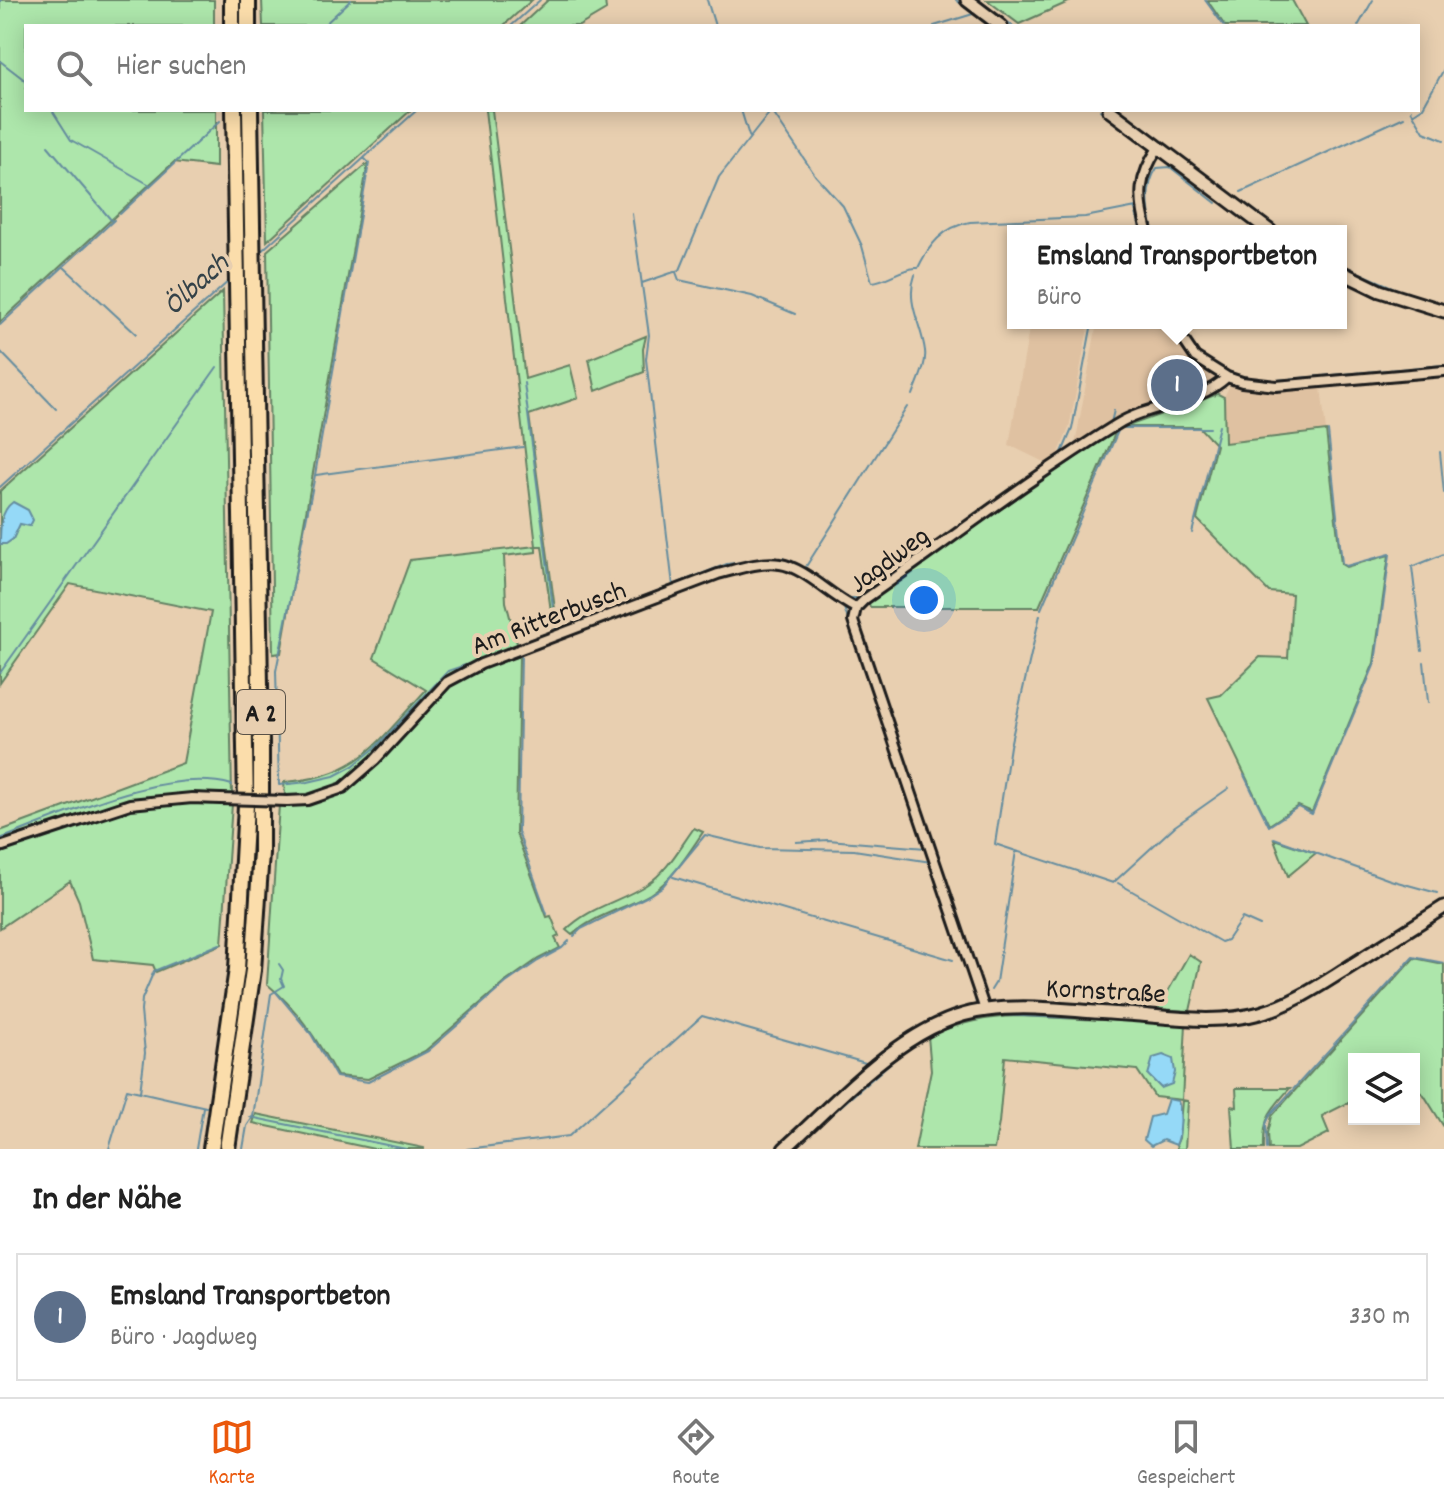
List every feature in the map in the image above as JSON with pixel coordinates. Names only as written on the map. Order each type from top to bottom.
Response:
[{"type":"highway","points":[[229,0],[232,24]]},
{"type":"highway","points":[[248,24],[250,0]]},
{"type":"highway","name":"A 2","points":[[211,1149],[235,985],[245,855],[246,744],[234,112]]},
{"type":"highway","name":"A 2","points":[[227,1149],[253,970],[261,853],[250,112]]},
{"type":"street","points":[[967,0],[998,24]]},
{"type":"street","points":[[1112,112],[1262,225]]},
{"type":"street","points":[[1146,225],[1140,198],[1142,179],[1158,148]]},
{"type":"street","points":[[1347,275],[1380,291],[1444,311]]},
{"type":"street","points":[[1176,329],[1195,357],[1227,377],[1242,382],[1276,386],[1444,371]]},
{"type":"street","name":"Jagdweg","points":[[985,1010],[853,621],[856,608],[1119,423],[1196,397],[1215,388],[1227,377]]},
{"type":"street","name":"Am Ritterbusch","points":[[0,847],[130,804],[192,798],[308,800],[343,788],[375,760],[447,682],[481,664],[739,568],[780,564],[856,608]]},
{"type":"street","name":"Kornstraße","points":[[784,1149],[889,1055],[940,1023],[985,1010],[1019,1008],[1207,1019],[1258,1014],[1311,990],[1444,907]]},
{"type":"shaded area","points":[[1029,329],[1088,329],[1069,428],[1058,455],[1046,463],[1009,445]]},
{"type":"shaded area","points":[[1096,329],[1169,329],[1192,361],[1217,380],[1210,388],[1109,421],[1075,445]]},
{"type":"shaded area","points":[[1230,385],[1269,390],[1321,387],[1326,431],[1225,443],[1222,401]]},
{"type":"green space","points":[[0,0],[214,0],[214,24],[24,24],[24,112],[216,112],[216,167],[174,162],[0,322]]},
{"type":"green space","points":[[262,0],[532,0],[505,24],[263,24]]},
{"type":"green space","points":[[548,0],[605,0],[606,10],[582,24],[522,24]]},
{"type":"green space","points":[[987,0],[1073,0],[1019,24]]},
{"type":"green space","points":[[1207,0],[1292,0],[1305,24],[1224,24]]},
{"type":"green space","points":[[264,112],[409,112],[267,241]]},
{"type":"green space","points":[[485,112],[492,112],[525,379],[570,365],[578,398],[529,415],[557,624],[553,626],[542,546],[536,546]]},
{"type":"green space","points":[[368,163],[281,653],[273,654],[267,251]]},
{"type":"green space","points":[[223,291],[232,796],[221,796],[221,804],[232,804],[222,944],[156,972],[153,965],[93,959],[79,901],[70,881],[0,928],[0,831],[183,763],[211,612],[70,584],[0,683],[0,491]]},
{"type":"green space","points":[[646,336],[644,372],[596,391],[589,359]]},
{"type":"green space","points":[[1218,394],[1224,397],[1225,443],[1326,431],[1341,564],[1346,567],[1389,555],[1374,663],[1312,812],[1298,806],[1269,825],[1208,698],[1221,695],[1260,657],[1288,658],[1292,594],[1269,592],[1197,519],[1216,445],[1199,427],[1125,427]]},
{"type":"green space","points":[[1117,429],[1039,607],[870,607],[868,601]]},
{"type":"green space","points":[[536,546],[536,552],[504,556],[506,602],[518,647],[448,677],[374,758],[343,784],[308,795],[285,796],[284,782],[332,773],[366,753],[426,690],[374,658],[410,560]]},
{"type":"green space","points":[[519,656],[516,833],[547,917],[551,916],[559,936],[555,938],[560,948],[504,983],[425,1051],[368,1079],[337,1076],[306,1026],[267,984],[279,805],[308,803],[347,791],[380,762],[449,685],[483,667]]},
{"type":"green space","points":[[694,828],[703,832],[680,866],[658,888],[590,922],[572,935],[566,930],[594,910],[654,880]]},
{"type":"green space","points":[[1274,839],[1316,853],[1288,876]]},
{"type":"green space","points":[[1189,954],[1201,962],[1190,1011],[1158,1009]]},
{"type":"green space","points":[[1414,958],[1444,964],[1444,1127],[1420,1092],[1420,1053],[1348,1053],[1348,1103],[1322,1116],[1329,1133],[1297,1149],[1269,1149],[1268,1133],[1272,1116]]},
{"type":"green space","points":[[1019,1016],[1186,1024],[1182,1100],[1155,1097],[1137,1070],[1005,1057],[994,1149],[915,1149],[931,1070],[928,1036],[972,1022]]},
{"type":"green space","points":[[1236,1088],[1290,1088],[1269,1116],[1264,1149],[1234,1149],[1231,1106],[1237,1107]]},
{"type":"green space","points":[[1182,1100],[1188,1101],[1185,1149],[1177,1149],[1176,1145]]},
{"type":"green space","points":[[256,1114],[424,1149],[374,1149],[253,1123]]},
{"type":"water","points":[[13,502],[28,510],[33,520],[30,526],[20,524],[13,539],[0,544],[3,515]]},
{"type":"water","points":[[1163,1055],[1173,1059],[1175,1072],[1172,1084],[1161,1088],[1148,1075],[1153,1058]]},
{"type":"water","points":[[1168,1099],[1178,1101],[1178,1141],[1176,1145],[1163,1140],[1151,1146],[1144,1140],[1150,1117],[1163,1114]]},
{"type":"waterway","points":[[325,24],[351,0]]},
{"type":"waterway","name":"Ölbach","points":[[513,24],[540,0]]},
{"type":"waterway","points":[[707,0],[714,24]]},
{"type":"waterway","points":[[956,0],[987,24]]},
{"type":"waterway","points":[[978,0],[1010,24]]},
{"type":"waterway","points":[[1205,0],[1223,24]]},
{"type":"waterway","points":[[1359,24],[1373,0]]},
{"type":"waterway","points":[[940,24],[973,14]]},
{"type":"waterway","points":[[0,61],[24,79]]},
{"type":"waterway","points":[[1420,109],[1444,69]]},
{"type":"waterway","points":[[53,112],[71,140],[150,185]]},
{"type":"waterway","name":"Ölbach","points":[[258,254],[415,112]]},
{"type":"waterway","points":[[742,112],[749,136]]},
{"type":"waterway","points":[[642,283],[680,270],[719,177],[770,112]]},
{"type":"waterway","points":[[772,112],[815,175],[843,206],[862,246],[872,282],[917,268]]},
{"type":"waterway","points":[[1103,112],[1146,145]]},
{"type":"waterway","points":[[1123,112],[1159,141]]},
{"type":"waterway","points":[[1412,112],[1424,132],[1444,140]]},
{"type":"waterway","points":[[1241,192],[1404,117]]},
{"type":"waterway","points":[[120,214],[220,121]]},
{"type":"waterway","points":[[48,146],[112,221]]},
{"type":"waterway","points":[[364,158],[369,163],[315,475],[276,671],[279,785],[334,776],[353,766],[375,748],[448,671],[480,660]]},
{"type":"waterway","points":[[1152,225],[1149,191],[1157,168],[1170,167],[1216,203]]},
{"type":"waterway","points":[[918,268],[938,238],[960,224],[1085,217],[1136,207]]},
{"type":"waterway","points":[[1135,209],[1139,225]]},
{"type":"waterway","points":[[632,214],[649,335],[646,359],[673,586]]},
{"type":"waterway","points":[[1260,217],[1272,225]]},
{"type":"waterway","points":[[0,325],[114,220]]},
{"type":"waterway","points":[[64,267],[136,334]]},
{"type":"waterway","points":[[1347,268],[1406,293]]},
{"type":"waterway","points":[[676,272],[679,280],[752,296],[795,314]]},
{"type":"waterway","points":[[913,395],[925,356],[913,304],[915,275]]},
{"type":"waterway","name":"Ölbach","points":[[0,487],[230,280]]},
{"type":"waterway","points":[[1061,455],[1072,429],[1091,329]]},
{"type":"waterway","points":[[0,351],[56,409]]},
{"type":"waterway","points":[[1266,381],[1444,365]]},
{"type":"waterway","points":[[0,673],[217,367]]},
{"type":"waterway","points":[[524,383],[556,630]]},
{"type":"waterway","points":[[805,568],[907,407]]},
{"type":"waterway","points":[[1084,441],[1111,423],[1114,410]]},
{"type":"waterway","points":[[1192,533],[1219,426]]},
{"type":"waterway","points":[[1041,609],[1118,431],[1122,428],[1210,428]]},
{"type":"waterway","points":[[1244,775],[1269,826],[1298,807],[1312,814],[1375,663],[1390,554],[1346,566],[1342,563],[1328,431]]},
{"type":"waterway","points":[[316,475],[523,447]]},
{"type":"waterway","points":[[1440,452],[1444,493]]},
{"type":"waterway","points":[[783,558],[850,598],[857,598],[956,529]]},
{"type":"waterway","points":[[1422,651],[1412,567],[1444,554]]},
{"type":"waterway","points":[[555,631],[727,564],[775,558]]},
{"type":"waterway","points":[[844,608],[857,646]]},
{"type":"waterway","points":[[1040,615],[1010,746],[995,844],[1113,883],[1175,826],[1229,788]]},
{"type":"waterway","points":[[489,657],[530,641]]},
{"type":"waterway","points":[[521,654],[518,832],[547,914]]},
{"type":"waterway","points":[[1424,662],[1428,702]]},
{"type":"waterway","points":[[862,663],[926,850]]},
{"type":"waterway","points":[[0,839],[114,796],[146,788],[177,782],[206,781],[232,785]]},
{"type":"waterway","points":[[574,936],[581,929],[662,887],[705,835],[760,848],[854,850],[931,862]]},
{"type":"waterway","points":[[1274,838],[1390,880],[1437,893]]},
{"type":"waterway","points":[[796,842],[828,840],[926,848]]},
{"type":"waterway","points":[[991,990],[996,982],[1016,851]]},
{"type":"waterway","points":[[673,877],[953,960]]},
{"type":"waterway","points":[[1118,883],[1221,942],[1227,940],[1242,918],[1260,926]]},
{"type":"waterway","points":[[276,992],[311,1034],[336,1077],[368,1082],[428,1051],[506,983],[569,941]]},
{"type":"waterway","points":[[140,1092],[145,1053],[142,999],[154,971],[220,944]]},
{"type":"waterway","points":[[1267,1149],[1266,1124],[1270,1115],[1413,957],[1444,963]]},
{"type":"waterway","points":[[243,1149],[247,1126],[253,1117],[271,994],[284,986],[281,979],[283,970],[279,964]]},
{"type":"waterway","points":[[892,1046],[932,1021],[976,1005],[975,994]]},
{"type":"waterway","points":[[992,1015],[1106,1019]]},
{"type":"waterway","points":[[467,1149],[569,1136],[702,1016],[869,1064]]},
{"type":"waterway","points":[[793,1148],[905,1050]]},
{"type":"waterway","points":[[109,1149],[127,1089],[206,1107]]},
{"type":"waterway","points":[[196,1149],[203,1107]]},
{"type":"waterway","points":[[250,1117],[406,1149]]},
{"type":"place","name":"Emsland Transportbeton","points":[[1177,385]]}]
